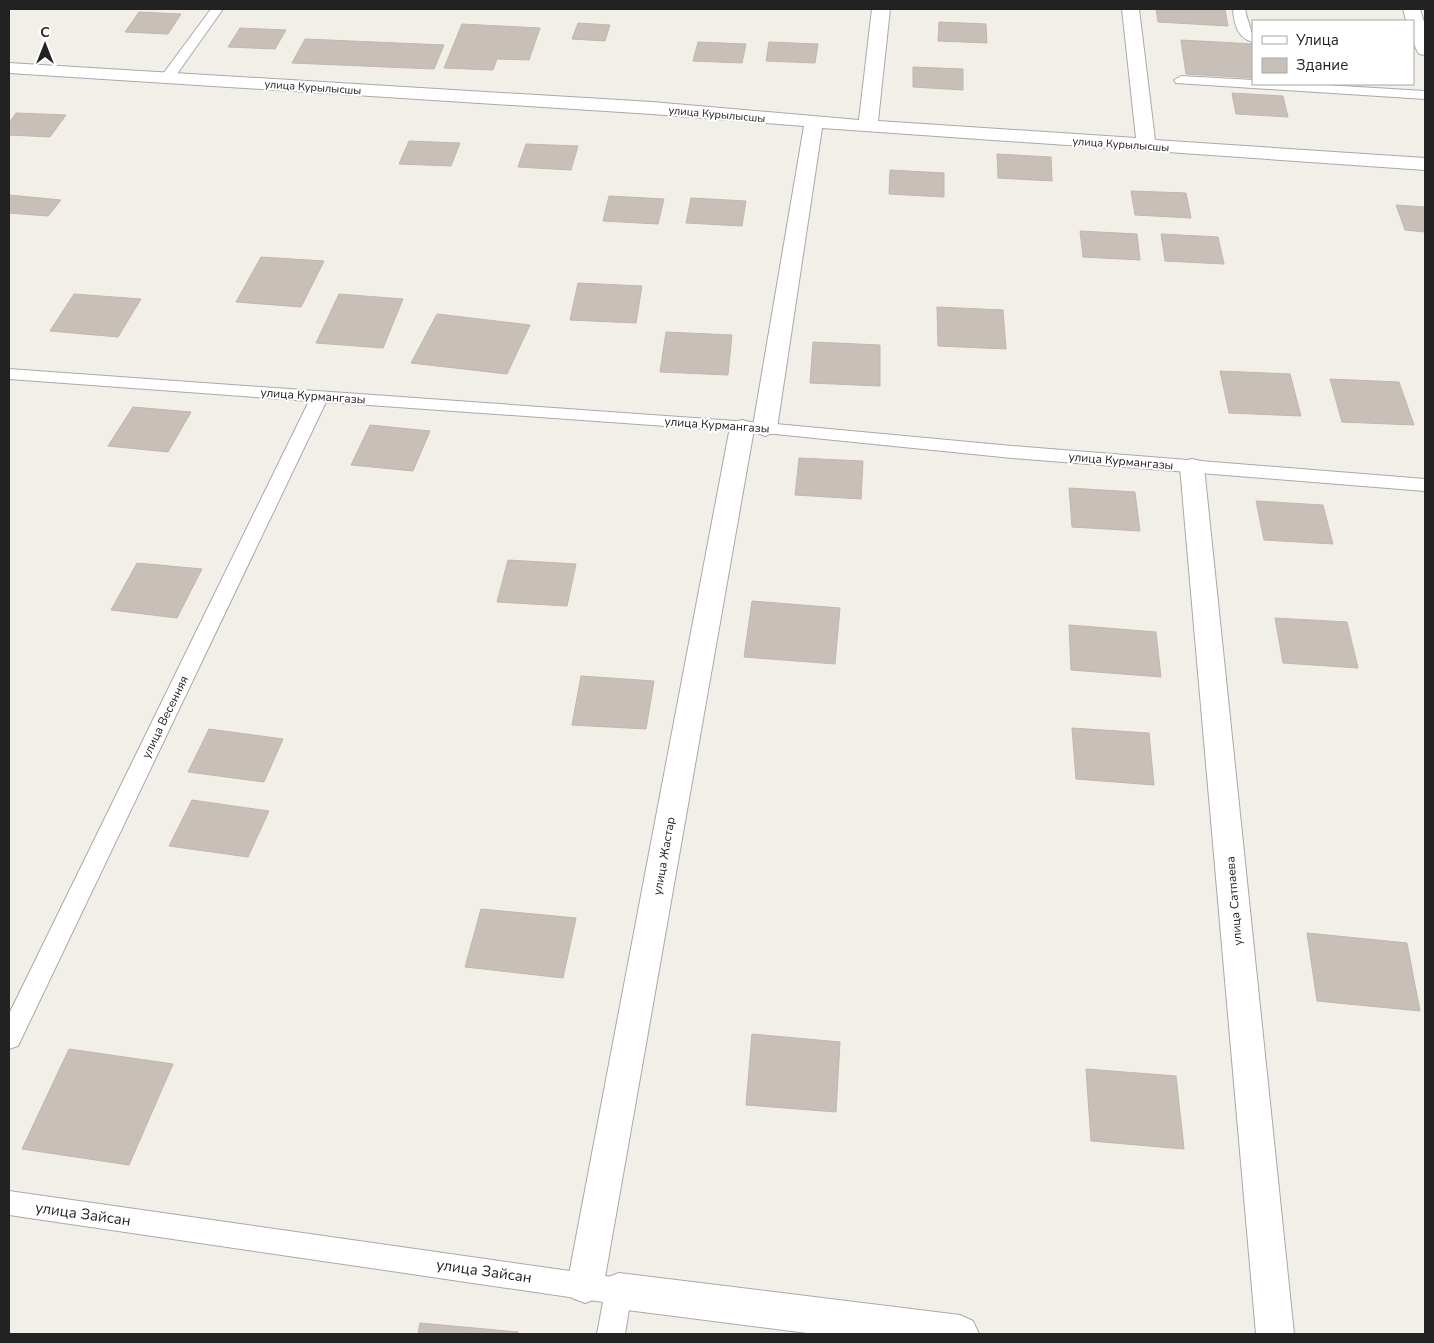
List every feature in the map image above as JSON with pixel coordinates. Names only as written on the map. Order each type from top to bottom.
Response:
[{"type":"street","points":[[868,126],[882,9]]},
{"type":"street","points":[[1131,9],[1146,145]]},
{"type":"street","points":[[1411,9],[1425,50]]},
{"type":"street","name":"улица Курылысшы","points":[[9,68],[652,108],[868,126],[1425,164]]},
{"type":"street","name":"улица Жастар","points":[[602,1288],[754,428],[814,122]]},
{"type":"street","name":"улица Сатпаева","points":[[1192,467],[1275,1334]]},
{"type":"street","name":"улица Зайсан","points":[[602,1288],[960,1334]]},
{"type":"lane","points":[[167,78],[217,9]]},
{"type":"lane","points":[[1239,9],[1243,29],[1246,34],[1252,37]]},
{"type":"lane","points":[[1181,80],[1252,84]]},
{"type":"lane","points":[[1262,85],[1425,95]]},
{"type":"lane","name":"улица Курмангазы","points":[[9,374],[754,428],[1012,452],[1425,485]]},
{"type":"lane","name":"улица Весенняя","points":[[9,1038],[320,396]]},
{"type":"lane","name":"улица Зайсан","points":[[9,1203],[602,1288]]},
{"type":"lane","points":[[602,1288],[611,1334]]},
{"type":"building","points":[[1156,9],[1225,9],[1228,26],[1158,22]]},
{"type":"building","points":[[139,12],[181,14],[168,34],[125,32]]},
{"type":"building","points":[[939,22],[986,24],[987,43],[938,41]]},
{"type":"building","points":[[578,23],[610,25],[605,41],[572,39]]},
{"type":"building","points":[[462,24],[540,28],[529,60],[497,59],[493,70],[444,68]]},
{"type":"building","points":[[240,28],[286,30],[275,49],[228,47]]},
{"type":"building","points":[[305,39],[444,45],[434,69],[292,63]]},
{"type":"building","points":[[1181,40],[1252,44],[1252,78],[1186,74]]},
{"type":"building","points":[[698,42],[746,44],[742,63],[693,61]]},
{"type":"building","points":[[769,42],[818,44],[815,63],[766,61]]},
{"type":"building","points":[[913,67],[963,69],[963,90],[913,87]]},
{"type":"building","points":[[1232,93],[1283,96],[1288,117],[1236,114]]},
{"type":"building","points":[[16,113],[66,115],[50,137],[9,135],[9,123]]},
{"type":"building","points":[[409,141],[460,143],[451,166],[399,164]]},
{"type":"building","points":[[526,144],[578,146],[571,170],[518,167]]},
{"type":"building","points":[[997,154],[1051,157],[1052,181],[998,178]]},
{"type":"building","points":[[890,170],[944,173],[944,197],[889,194]]},
{"type":"building","points":[[1131,191],[1186,193],[1191,218],[1135,215]]},
{"type":"building","points":[[9,195],[61,200],[48,216],[9,213]]},
{"type":"building","points":[[609,196],[664,199],[658,224],[603,221]]},
{"type":"building","points":[[691,198],[746,201],[742,226],[686,223]]},
{"type":"building","points":[[1396,205],[1425,207],[1425,232],[1405,230]]},
{"type":"building","points":[[1080,231],[1137,234],[1140,260],[1083,257]]},
{"type":"building","points":[[1161,234],[1218,237],[1224,264],[1165,261]]},
{"type":"building","points":[[261,257],[324,261],[301,307],[236,302]]},
{"type":"building","points":[[578,283],[642,286],[636,323],[570,320]]},
{"type":"building","points":[[74,294],[141,299],[118,337],[50,331]]},
{"type":"building","points":[[339,294],[403,299],[383,348],[316,343]]},
{"type":"building","points":[[937,307],[1003,310],[1006,349],[938,346]]},
{"type":"building","points":[[437,314],[530,325],[507,374],[411,363]]},
{"type":"building","points":[[666,332],[732,335],[728,375],[660,372]]},
{"type":"building","points":[[813,342],[880,345],[880,386],[810,383]]},
{"type":"building","points":[[1220,371],[1290,374],[1301,416],[1229,413]]},
{"type":"building","points":[[1330,379],[1399,382],[1414,425],[1342,422]]},
{"type":"building","points":[[133,407],[191,412],[168,452],[108,446]]},
{"type":"building","points":[[370,425],[430,431],[413,471],[351,465]]},
{"type":"building","points":[[799,458],[863,461],[861,499],[795,495]]},
{"type":"building","points":[[1069,488],[1135,492],[1140,531],[1072,527]]},
{"type":"building","points":[[1256,501],[1323,505],[1333,544],[1264,540]]},
{"type":"building","points":[[508,560],[576,564],[567,606],[497,602]]},
{"type":"building","points":[[137,563],[202,569],[177,618],[111,610]]},
{"type":"building","points":[[752,601],[840,608],[835,664],[744,657]]},
{"type":"building","points":[[1275,618],[1347,622],[1358,668],[1283,663]]},
{"type":"building","points":[[1069,625],[1156,632],[1161,677],[1071,670]]},
{"type":"building","points":[[581,676],[654,681],[646,729],[572,725]]},
{"type":"building","points":[[1072,728],[1149,733],[1154,785],[1076,779]]},
{"type":"building","points":[[209,729],[283,739],[264,782],[188,772]]},
{"type":"building","points":[[192,800],[269,811],[248,857],[169,846]]},
{"type":"building","points":[[481,909],[576,918],[563,978],[465,967]]},
{"type":"building","points":[[1307,933],[1407,943],[1420,1011],[1317,1001]]},
{"type":"building","points":[[752,1034],[840,1042],[836,1112],[746,1105]]},
{"type":"building","points":[[69,1049],[173,1064],[129,1165],[22,1149]]},
{"type":"building","points":[[1086,1069],[1176,1076],[1184,1149],[1091,1141]]},
{"type":"building","points":[[420,1323],[518,1332],[518,1334],[418,1334]]}]
